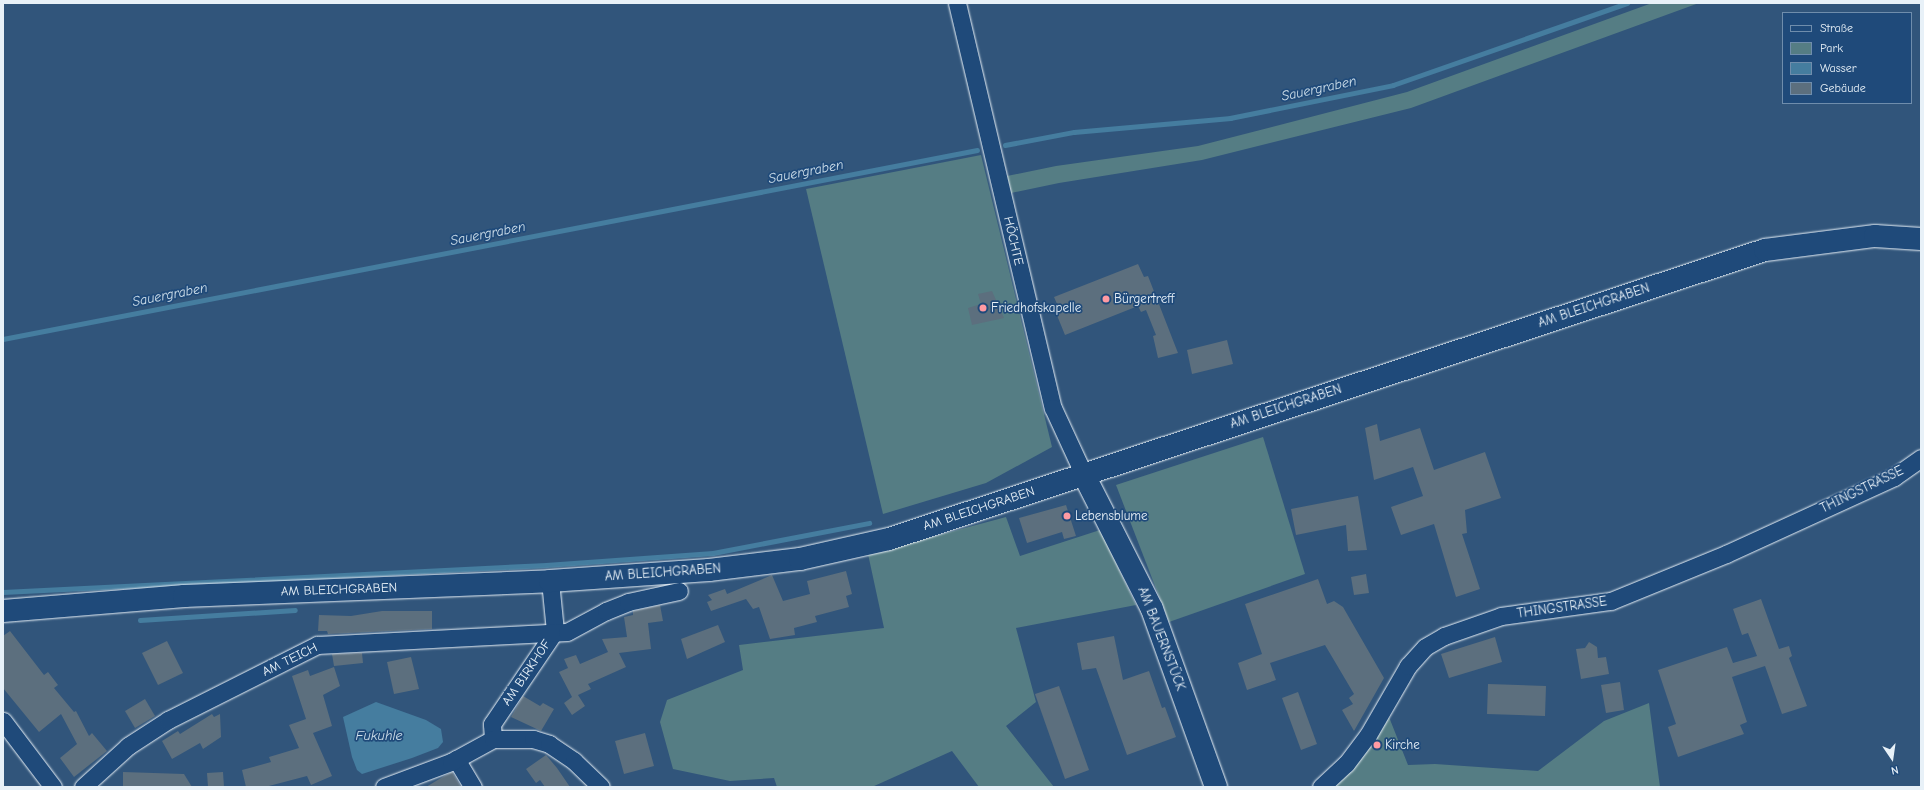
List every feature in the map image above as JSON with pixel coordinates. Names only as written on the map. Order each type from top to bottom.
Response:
[{"type":"street","name":"HÖCHTE","points":[[957,3],[1053,408],[1084,475]]},
{"type":"street","name":"AM BLEICHGRABEN","points":[[3,611],[184,596],[550,581],[709,570],[800,559],[889,539],[1765,250],[1875,236],[1921,239]]},
{"type":"street","name":"THINGSTRASSE","points":[[1321,787],[1346,764],[1368,735],[1408,666],[1425,647],[1444,636],[1501,616],[1611,601],[1726,554],[1880,483],[1921,458]]},
{"type":"street","name":"AM BAUERNSTÜCK","points":[[1084,475],[1152,609],[1216,787]]},
{"type":"street","name":"AM BIRKHOF","points":[[493,739],[492,724],[555,632],[550,581]]},
{"type":"street","name":"AM TEICH","points":[[83,787],[128,746],[168,720],[317,645],[567,632],[606,611],[628,602],[679,591]]},
{"type":"street","points":[[3,721],[52,787]]},
{"type":"street","points":[[384,787],[456,759],[493,739],[533,739],[549,744],[574,761],[601,787]]},
{"type":"street","points":[[456,759],[473,787]]},
{"type":"green space","points":[[1652,3],[1699,3],[1411,108],[1202,160],[1059,183],[1011,193],[1007,176],[1056,166],[1198,146],[1407,92]]},
{"type":"green space","points":[[981,155],[1052,447],[986,483],[883,514],[806,189]]},
{"type":"green space","points":[[1263,437],[1305,574],[1169,622],[1116,485]]},
{"type":"green space","points":[[1006,517],[1020,556],[1100,530],[1136,605],[1016,628],[1036,702],[1006,726],[1054,787],[979,787],[952,751],[872,787],[777,787],[774,778],[730,781],[673,769],[660,722],[667,700],[743,670],[739,645],[884,628],[868,554]]},
{"type":"green space","points":[[1649,703],[1660,787],[1332,787],[1378,735],[1389,717],[1408,765],[1435,764],[1538,771],[1604,721]]},
{"type":"water","name":"Fukuhle","points":[[376,702],[426,720],[441,729],[443,742],[438,748],[362,774],[357,770],[352,757],[343,717]]},
{"type":"building","name":"Bürgertreff","points":[[1138,264],[1144,277],[1148,276],[1178,353],[1158,358],[1153,336],[1156,335],[1146,310],[1141,312],[1138,306],[1065,335],[1056,313],[1060,311],[1054,297]]},
{"type":"building","name":"Friedhofskapelle","points":[[992,291],[1004,318],[972,325],[968,308],[981,304],[978,294]]},
{"type":"building","points":[[1227,340],[1233,364],[1192,374],[1187,350]]},
{"type":"building","points":[[1377,424],[1380,441],[1420,428],[1434,470],[1485,452],[1501,498],[1465,510],[1467,533],[1462,534],[1480,589],[1456,597],[1434,524],[1401,535],[1391,507],[1423,496],[1413,467],[1374,480],[1365,428]]},
{"type":"building","points":[[1358,496],[1367,550],[1348,551],[1346,525],[1296,535],[1291,509]]},
{"type":"building","points":[[1066,505],[1076,536],[1064,539],[1062,532],[1027,543],[1019,518]]},
{"type":"building","points":[[846,571],[852,594],[846,596],[849,607],[815,616],[817,622],[794,628],[795,635],[770,639],[759,607],[753,609],[746,599],[711,611],[707,602],[712,600],[708,595],[725,589],[727,594],[772,575],[783,601],[810,594],[807,581]]},
{"type":"building","points":[[1366,574],[1369,593],[1354,595],[1351,577]]},
{"type":"building","points":[[1318,579],[1327,604],[1334,601],[1343,607],[1384,678],[1354,731],[1342,710],[1353,704],[1349,698],[1354,694],[1325,645],[1270,663],[1276,680],[1247,690],[1238,663],[1262,654],[1245,604]]},
{"type":"building","points":[[1761,599],[1779,649],[1789,646],[1792,656],[1789,658],[1807,706],[1782,714],[1765,666],[1732,677],[1747,722],[1740,725],[1744,734],[1678,757],[1668,727],[1676,724],[1658,670],[1727,647],[1733,663],[1757,656],[1748,633],[1742,635],[1733,609]]},
{"type":"building","points":[[660,605],[663,621],[648,623],[651,649],[619,653],[626,667],[588,684],[591,689],[578,695],[585,706],[572,715],[564,703],[572,697],[559,672],[568,668],[564,659],[576,655],[580,664],[608,652],[602,639],[627,637],[624,617],[633,615],[633,611]]},
{"type":"building","points":[[382,611],[432,611],[432,629],[328,634],[327,631],[318,631],[319,615],[351,616]]},
{"type":"building","points":[[718,625],[725,642],[687,659],[681,639]]},
{"type":"building","points":[[10,631],[44,675],[48,672],[58,685],[54,688],[74,712],[76,711],[89,736],[92,733],[107,751],[74,777],[60,758],[77,744],[61,714],[39,732],[3,688],[3,636]]},
{"type":"building","points":[[1114,636],[1123,680],[1149,671],[1162,708],[1165,707],[1176,737],[1127,755],[1096,668],[1082,670],[1077,643]]},
{"type":"building","points":[[1495,637],[1502,662],[1449,678],[1441,654]]},
{"type":"building","points":[[167,641],[183,673],[158,685],[142,653]]},
{"type":"building","points":[[1589,642],[1597,647],[1598,658],[1606,657],[1609,674],[1581,679],[1576,649],[1585,648]]},
{"type":"building","points":[[362,653],[363,663],[334,666],[332,654]]},
{"type":"building","points":[[411,657],[419,689],[394,694],[387,662]]},
{"type":"building","points":[[334,667],[340,686],[323,695],[332,726],[313,733],[332,776],[311,785],[307,776],[265,787],[246,787],[242,770],[271,762],[269,757],[299,748],[289,725],[306,719],[292,676],[308,670],[310,676]]},
{"type":"building","points":[[1620,682],[1624,710],[1606,713],[1601,685]]},
{"type":"building","points":[[1488,684],[1546,686],[1545,716],[1487,714]]},
{"type":"building","points":[[1059,686],[1089,770],[1065,779],[1035,694]]},
{"type":"building","points":[[1298,692],[1317,744],[1301,750],[1282,698]]},
{"type":"building","points":[[523,696],[540,706],[543,703],[554,709],[541,731],[511,717]]},
{"type":"building","points":[[145,699],[155,716],[135,728],[125,711]]},
{"type":"building","points":[[212,714],[214,717],[220,714],[221,737],[203,749],[200,743],[172,759],[162,741],[178,731],[180,734]]},
{"type":"building","points":[[645,733],[654,766],[624,774],[615,741]]},
{"type":"building","points":[[546,755],[570,787],[545,787],[540,780],[536,783],[526,769]]},
{"type":"building","points":[[123,772],[184,774],[192,787],[123,787]]},
{"type":"building","points":[[223,772],[224,787],[208,787],[207,773]]},
{"type":"building","points":[[452,772],[461,787],[426,787],[446,775]]},
{"type":"waterway","name":"Sauergraben","points":[[1005,145],[1074,132],[1230,118],[1393,85],[1627,3]]},
{"type":"waterway","name":"Sauergraben","points":[[3,339],[977,150]]},
{"type":"waterway","points":[[3,592],[546,565],[713,553],[869,523]]},
{"type":"waterway","points":[[140,620],[295,610]]},
{"type":"place","name":"Bürgertreff","points":[[1106,299]]},
{"type":"place","name":"Friedhofskapelle","points":[[983,308]]},
{"type":"place","name":"Lebensblume","points":[[1067,516]]},
{"type":"place","name":"Kirche","points":[[1377,745]]}]
